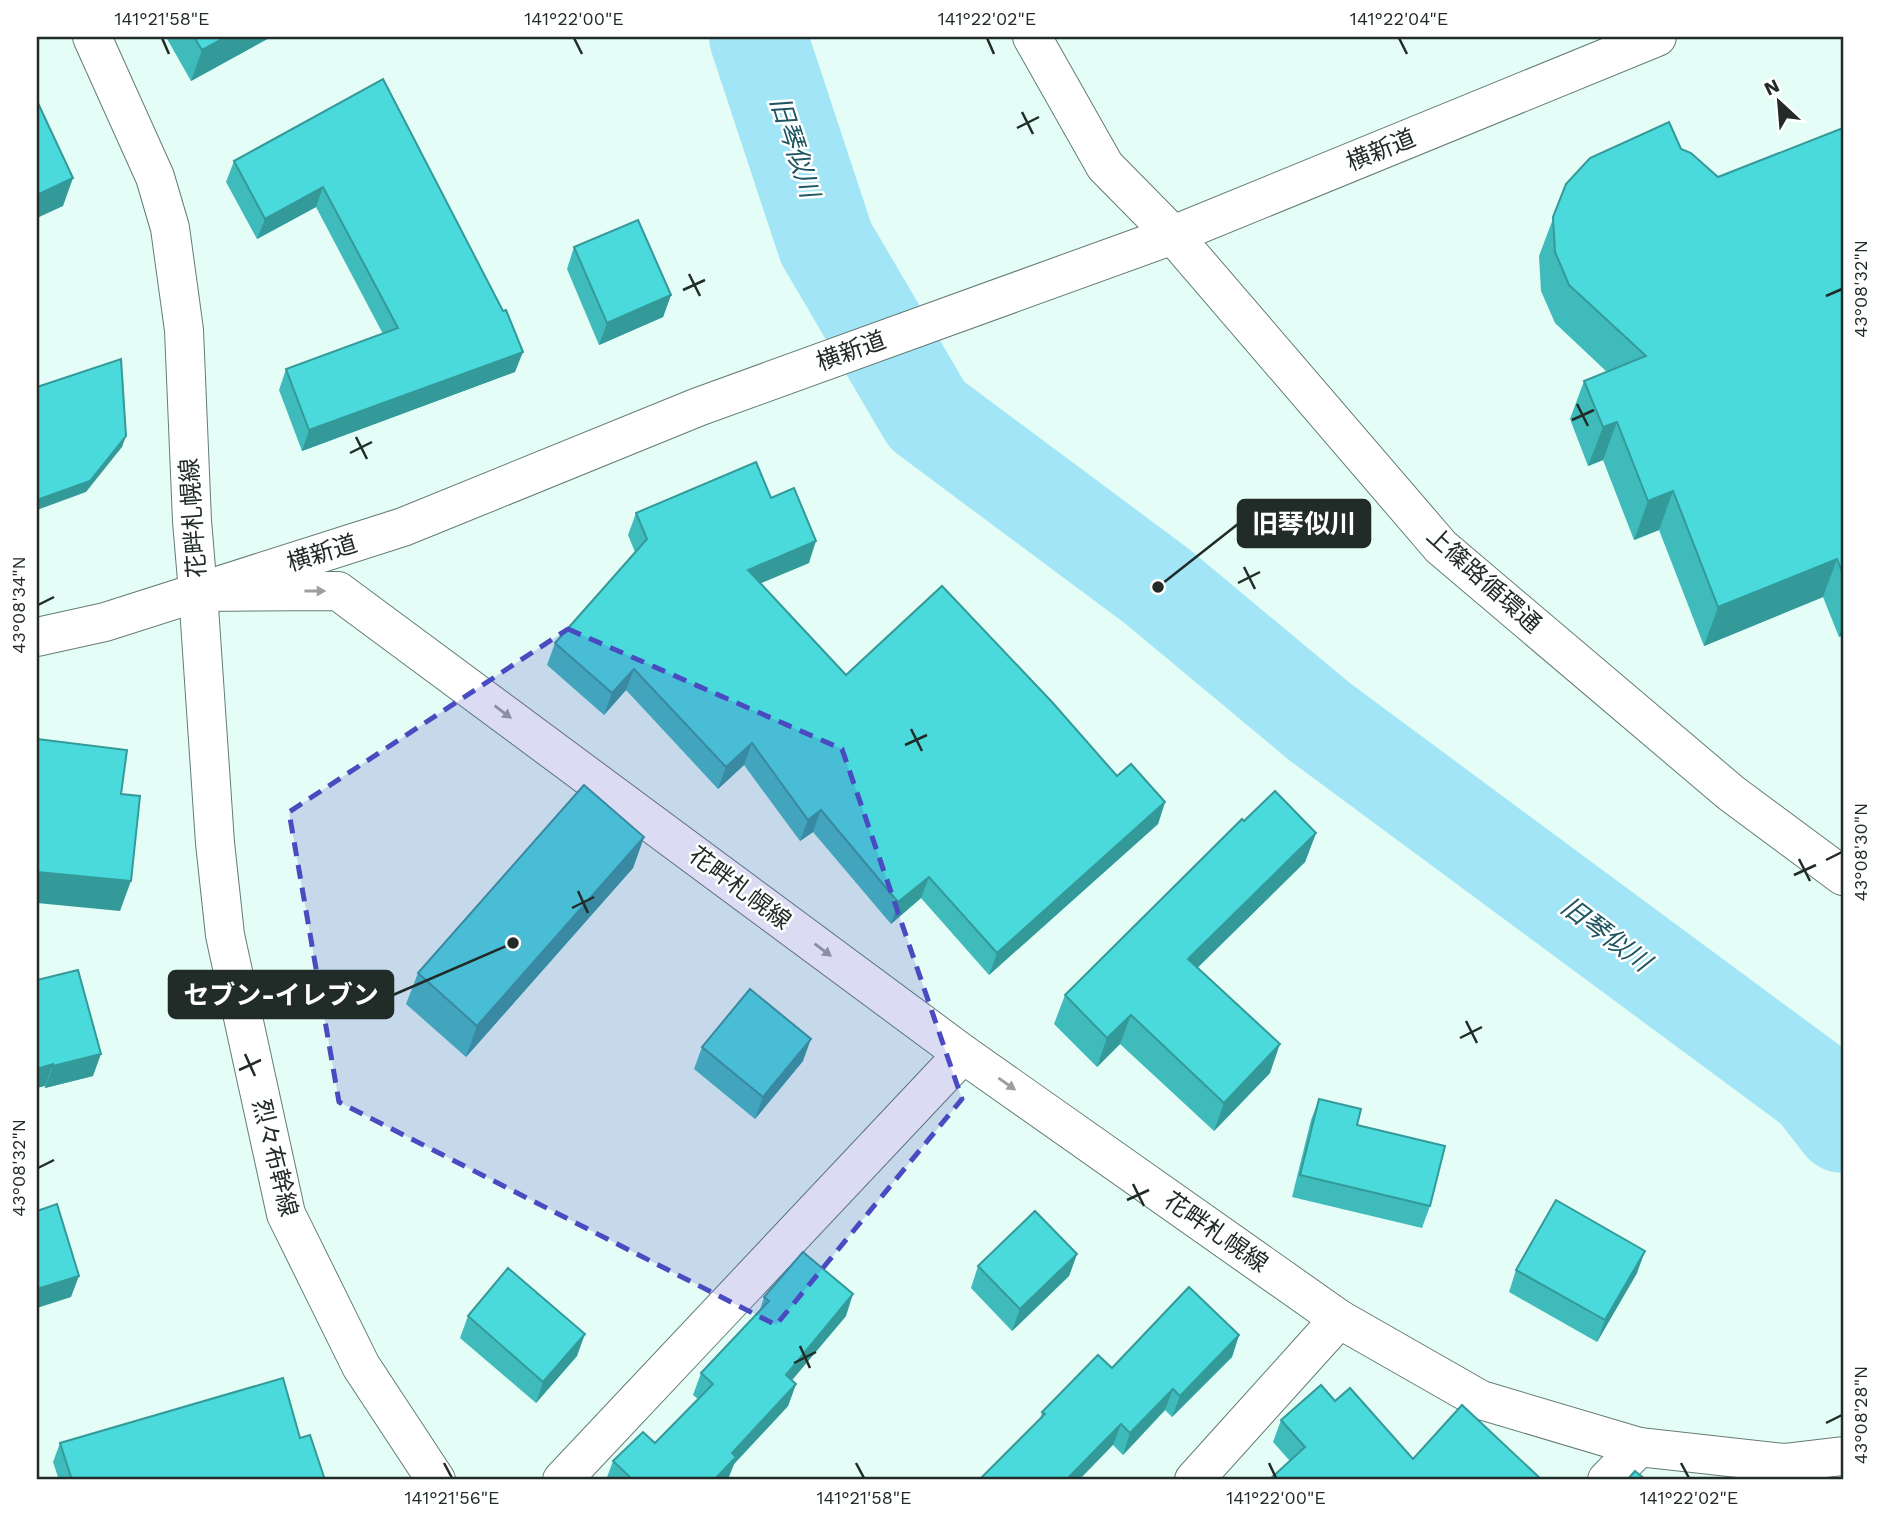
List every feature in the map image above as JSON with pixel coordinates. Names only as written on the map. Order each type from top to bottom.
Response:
[{"type":"street","name":"花畔札幌線","points":[[92,37],[156,177],[170,228],[184,330],[192,521],[198,592],[338,591],[963,1054],[1339,1319],[1481,1400],[1639,1447],[1743,1469],[1843,1456]]},
{"type":"street","name":"上篠路循環通","points":[[1032,37],[1105,166],[1173,235],[1441,547],[1731,793],[1843,876]]},
{"type":"street","name":"横新道","points":[[37,637],[105,622],[403,527],[698,407],[1173,235],[1657,37]]},
{"type":"street","name":"烈々布幹線","points":[[198,592],[215,843],[225,935],[286,1214],[361,1366],[436,1480]]},
{"type":"street","points":[[562,1480],[963,1054]]},
{"type":"street","points":[[1194,1480],[1339,1319]]},
{"type":"street","points":[[1607,1480],[1639,1447]]},
{"type":"highlighted area","points":[[568,629],[842,749],[962,1099],[776,1325],[339,1102],[289,812]]},
{"type":"building","points":[[194,37],[226,37],[202,50]]},
{"type":"building","points":[[383,79],[503,311],[506,310],[523,352],[309,430],[286,369],[398,328],[323,187],[265,219],[234,161]]},
{"type":"building","points":[[37,101],[73,178],[37,195]]},
{"type":"building","points":[[1669,122],[1681,149],[1691,153],[1718,177],[1843,128],[1843,574],[1837,559],[1718,607],[1673,491],[1648,501],[1617,422],[1603,427],[1584,381],[1646,356],[1569,285],[1555,252],[1553,217],[1566,184],[1590,158]]},
{"type":"building","points":[[638,220],[671,295],[607,323],[574,247]]},
{"type":"building","points":[[121,359],[126,436],[90,481],[37,500],[37,387]]},
{"type":"building","points":[[756,462],[771,498],[794,488],[816,541],[748,570],[846,675],[942,586],[1052,702],[1117,776],[1131,764],[1165,802],[997,953],[929,877],[898,902],[821,810],[808,820],[752,743],[726,767],[634,669],[612,693],[555,643],[647,539],[636,513]]},
{"type":"building","points":[[37,739],[127,750],[121,794],[140,796],[131,881],[37,872]]},
{"type":"building","points":[[584,785],[644,837],[477,1026],[418,973]]},
{"type":"building","points":[[1275,791],[1316,833],[1188,959],[1280,1044],[1224,1103],[1131,1015],[1107,1038],[1065,995],[1242,819],[1244,821]]},
{"type":"building","points":[[78,970],[101,1054],[37,1069],[37,980]]},
{"type":"building","points":[[750,989],[811,1039],[763,1097],[702,1047]]},
{"type":"building","points":[[1319,1099],[1361,1109],[1357,1125],[1445,1146],[1430,1206],[1300,1175]]},
{"type":"building","points":[[1556,1200],[1645,1251],[1605,1320],[1516,1270]]},
{"type":"building","points":[[57,1204],[79,1276],[37,1289],[37,1211]]},
{"type":"building","points":[[1035,1211],[1077,1254],[1020,1309],[978,1266]]},
{"type":"building","points":[[803,1252],[853,1294],[786,1375],[796,1384],[732,1453],[736,1457],[714,1480],[633,1480],[613,1461],[643,1432],[655,1443],[713,1384],[701,1373],[769,1301],[764,1297]]},
{"type":"building","points":[[508,1268],[585,1334],[543,1382],[468,1316]]},
{"type":"building","points":[[1189,1287],[1239,1335],[1180,1396],[1173,1389],[1130,1433],[1121,1424],[1066,1480],[979,1480],[1045,1414],[1042,1412],[1098,1355],[1112,1368]]},
{"type":"building","points":[[283,1378],[300,1438],[310,1435],[325,1480],[72,1480],[60,1443]]},
{"type":"building","points":[[1321,1385],[1335,1401],[1350,1388],[1413,1459],[1462,1405],[1542,1480],[1269,1480],[1305,1447],[1281,1420]]},
{"type":"building","points":[[1635,1471],[1646,1480],[1627,1480]]},
{"type":"waterway","name":"旧琴似川","points":[[758,37],[826,243],[927,415],[1158,587],[1320,722],[1815,1088],[1843,1124]]},
{"type":"place","name":"旧琴似川","points":[[1158,587]]},
{"type":"place","name":"セブン-イレブン","points":[[513,943]]}]
